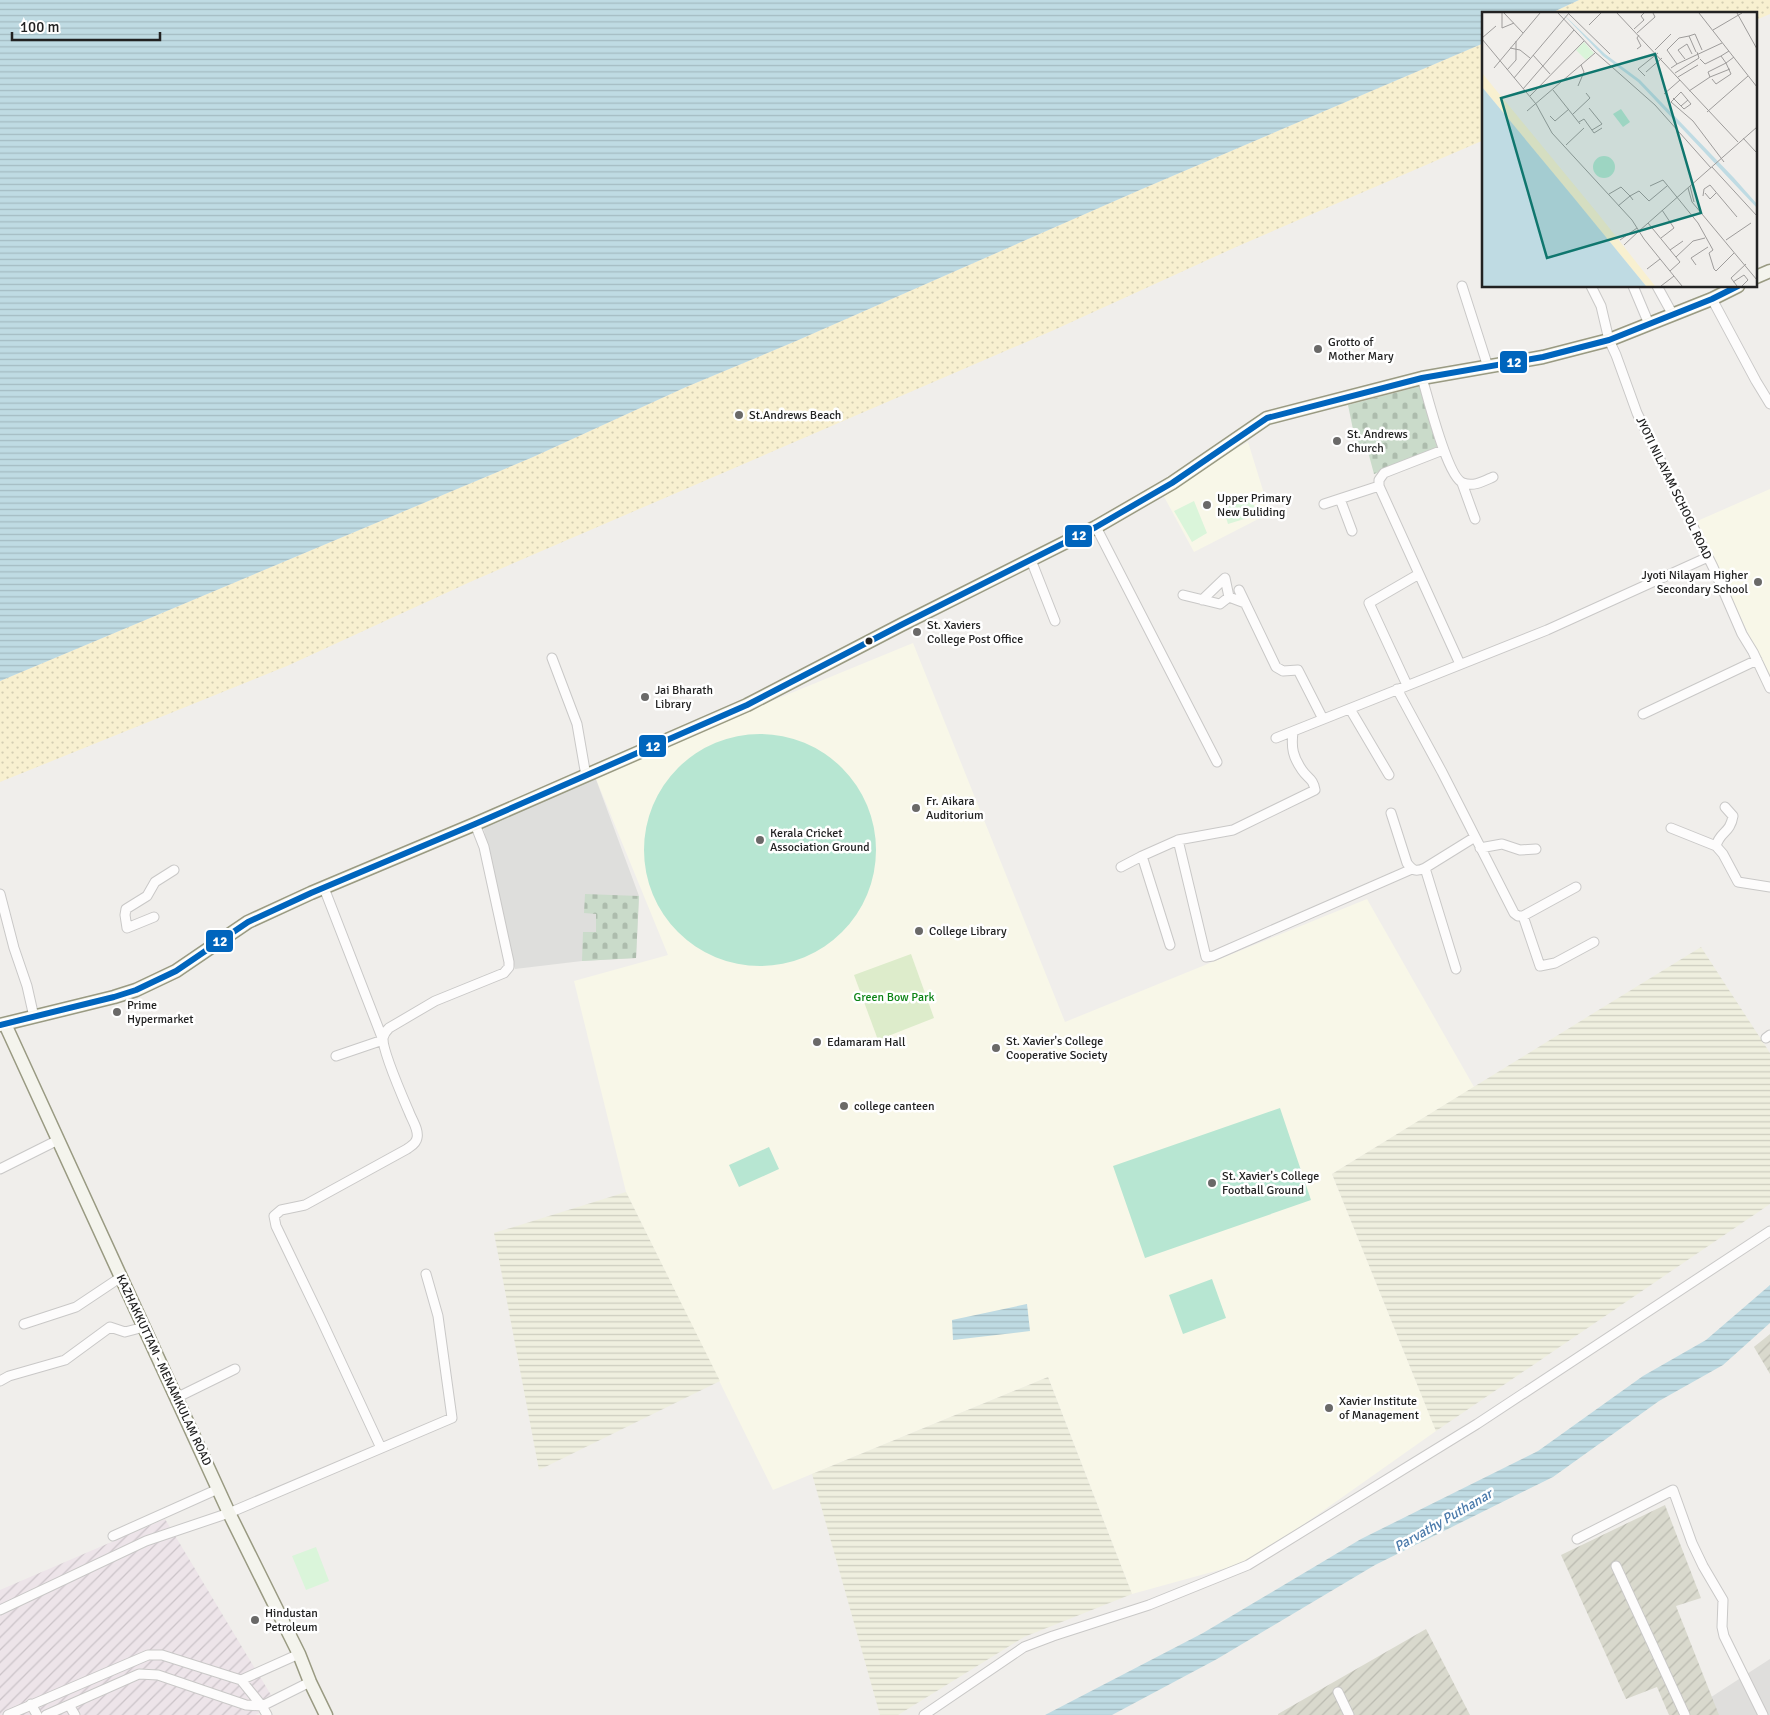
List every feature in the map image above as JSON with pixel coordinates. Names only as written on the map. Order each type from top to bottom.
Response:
[{"type":"main road","points":[[1758,276],[1770,270]]},
{"type":"main road","points":[[2,1024],[114,998],[136,990],[176,970],[248,922],[748,705],[1096,527],[1172,484],[1267,418],[1422,378],[1544,357],[1609,340],[1712,299],[1734,288]]},
{"type":"main road","name":"KAZHAKKUTTAM - MENAMKULAM ROAD","points":[[2,1024],[58,1140],[229,1513],[299,1654],[326,1715]]},
{"type":"street","points":[[1462,286],[1488,367]]},
{"type":"street","name":"JYOTI NILAYAM SCHOOL ROAD","points":[[1592,288],[1601,306],[1609,340],[1637,413],[1708,557],[1742,634],[1770,688]]},
{"type":"street","points":[[1634,288],[1649,324]]},
{"type":"street","points":[[1658,288],[1673,315]]},
{"type":"street","points":[[1712,299],[1770,404]]},
{"type":"street","points":[[1422,378],[1444,450],[1456,477],[1462,483],[1475,519]]},
{"type":"street","points":[[1444,450],[1384,473],[1379,480],[1378,486],[1460,664]]},
{"type":"street","points":[[1462,483],[1474,484],[1493,477]]},
{"type":"street","points":[[1324,504],[1378,486]]},
{"type":"street","points":[[1340,499],[1352,531]]},
{"type":"street","points":[[1096,527],[1217,762]]},
{"type":"street","points":[[1276,738],[1547,630],[1708,557]]},
{"type":"street","points":[[1031,560],[1055,621]]},
{"type":"street","points":[[1407,685],[1369,603],[1419,574]]},
{"type":"street","points":[[1202,600],[1225,578],[1229,597]]},
{"type":"street","points":[[1239,590],[1276,667],[1283,672],[1298,670],[1323,719]]},
{"type":"street","points":[[1182,595],[1220,604],[1229,597]]},
{"type":"street","points":[[1229,597],[1245,603]]},
{"type":"street","points":[[552,658],[577,724],[586,776]]},
{"type":"street","points":[[1643,714],[1757,660]]},
{"type":"street","points":[[1397,689],[1442,772],[1510,908],[1518,916],[1523,916],[1576,887]]},
{"type":"street","points":[[1350,708],[1389,775]]},
{"type":"street","points":[[1121,867],[1178,840],[1233,830],[1315,790],[1314,782],[1303,771],[1291,747],[1293,732]]},
{"type":"street","points":[[1716,846],[1718,839],[1731,826],[1733,816],[1726,806]]},
{"type":"street","points":[[1391,813],[1407,863],[1416,871],[1425,868],[1475,837]]},
{"type":"street","points":[[383,1040],[385,1032],[389,1028],[435,1001],[504,973],[509,967],[484,847],[475,824]]},
{"type":"street","points":[[1671,828],[1716,846],[1723,854],[1738,882],[1770,887]]},
{"type":"street","points":[[1178,840],[1206,957],[1213,956],[1412,869]]},
{"type":"street","points":[[1480,848],[1502,844],[1520,850],[1536,849]]},
{"type":"street","points":[[1142,856],[1170,945]]},
{"type":"street","points":[[1425,868],[1456,969]]},
{"type":"street","points":[[154,917],[127,928],[126,909],[147,896],[155,882],[174,870]]},
{"type":"street","points":[[324,888],[383,1040],[399,1089],[417,1130],[417,1139],[407,1149],[305,1205],[281,1210],[274,1216],[274,1220],[380,1448]]},
{"type":"street","points":[[0,894],[15,952],[27,986],[34,1017]]},
{"type":"street","points":[[1523,916],[1540,966],[1555,963],[1594,942]]},
{"type":"street","points":[[336,1056],[383,1040]]},
{"type":"street","points":[[0,1169],[58,1140]]},
{"type":"street","points":[[924,1715],[1024,1647],[1149,1605],[1248,1566],[1477,1424],[1770,1230]]},
{"type":"street","points":[[0,1610],[146,1541],[229,1513],[452,1418],[438,1316],[426,1274]]},
{"type":"street","points":[[24,1324],[76,1307],[121,1277]]},
{"type":"street","points":[[0,1381],[9,1376],[65,1360],[110,1327],[124,1332],[144,1328]]},
{"type":"street","points":[[176,1398],[235,1369]]},
{"type":"street","points":[[113,1536],[218,1489]]},
{"type":"street","points":[[1577,1539],[1673,1490],[1692,1543],[1723,1600],[1722,1627],[1724,1636],[1763,1715]]},
{"type":"street","points":[[1616,1566],[1685,1715]]},
{"type":"street","points":[[242,1680],[299,1654]]},
{"type":"street","points":[[8,1715],[148,1655],[162,1655],[242,1680],[262,1706],[266,1715]]},
{"type":"street","points":[[46,1715],[139,1674],[158,1676],[246,1706],[262,1706],[310,1682]]},
{"type":"street","points":[[1338,1692],[1350,1715]]},
{"type":"street","points":[[32,1704],[37,1715]]},
{"type":"street","points":[[69,1705],[75,1715]]},
{"type":"shaded area","points":[[1248,442],[1270,513],[1194,552],[1161,491]]},
{"type":"shaded area","points":[[1770,489],[1770,679],[1695,522]]},
{"type":"shaded area","points":[[913,643],[1065,1022],[1367,899],[1474,1087],[1332,1174],[1436,1431],[1252,1561],[1132,1594],[1048,1377],[773,1490],[626,1192],[574,981],[668,955],[594,774]]},
{"type":"shaded area","points":[[594,774],[639,896],[636,958],[582,961],[515,969],[483,826]]},
{"type":"shaded area","points":[[1770,1334],[1770,1374],[1754,1347]]},
{"type":"shaded area","points":[[1665,1505],[1701,1598],[1676,1606],[1719,1715],[1669,1715],[1657,1687],[1626,1699],[1561,1555]]},
{"type":"shaded area","points":[[165,1519],[277,1705],[255,1715],[0,1715],[0,1590]]},
{"type":"shaded area","points":[[1426,1629],[1470,1715],[1278,1715],[1278,1714]]},
{"type":"shaded area","points":[[1770,1659],[1770,1715],[1709,1715],[1702,1703]]},
{"type":"green space","points":[[1421,386],[1438,446],[1432,452],[1374,474],[1367,448],[1357,449],[1348,405]]},
{"type":"green space","points":[[1252,499],[1257,515],[1228,524],[1223,508]]},
{"type":"green space","points":[[1194,501],[1207,533],[1192,542],[1174,511]]},
{"type":"green space","name":"Kerala Cricket Association Ground","points":[[760,734],[794,739],[804,743],[815,748],[842,768],[862,795],[867,806],[871,816],[876,850],[871,884],[867,894],[862,905],[842,932],[815,952],[804,957],[794,961],[760,966],[726,961],[716,957],[705,952],[678,932],[658,905],[653,894],[649,884],[644,850],[649,816],[653,806],[658,795],[678,768],[705,748],[716,743],[726,739]]},
{"type":"green space","points":[[585,894],[639,896],[636,958],[582,961],[583,932],[596,932],[596,914],[584,913]]},
{"type":"green space","points":[[1701,947],[1770,1053],[1770,1204],[1436,1431],[1332,1174]]},
{"type":"green space","name":"Green Bow Park","points":[[911,954],[934,1018],[878,1040],[854,975]]},
{"type":"green space","name":"St. Xavier's College Football Ground","points":[[1280,1108],[1311,1200],[1145,1258],[1113,1166]]},
{"type":"green space","points":[[769,1147],[779,1169],[739,1187],[729,1165]]},
{"type":"green space","points":[[626,1192],[720,1381],[539,1470],[494,1233]]},
{"type":"green space","points":[[1212,1279],[1226,1318],[1183,1334],[1169,1295]]},
{"type":"green space","points":[[1048,1377],[1132,1594],[1024,1637],[898,1715],[880,1715],[812,1474]]},
{"type":"green space","points":[[316,1547],[329,1581],[306,1590],[292,1556]]},
{"type":"sand","points":[[1579,0],[1770,0],[1770,14],[1758,19],[1758,12],[1553,12]]},
{"type":"sand","name":"St.Andrews Beach","points":[[1482,44],[1482,141],[1236,247],[1054,330],[470,582],[287,666],[0,782],[0,681],[533,457],[686,387],[796,341],[1142,189]]},
{"type":"water","points":[[0,0],[1579,0],[1553,12],[1482,12],[1482,44],[686,387],[533,457],[0,681]]},
{"type":"water","name":"Parvathy Puthanar","points":[[1770,1285],[1770,1323],[1723,1365],[1659,1401],[1553,1477],[1375,1565],[1217,1659],[1112,1715],[1045,1715],[1203,1633],[1361,1539],[1538,1451],[1643,1376],[1706,1340]]},
{"type":"water","points":[[1027,1304],[1030,1331],[953,1340],[952,1320]]},
{"type":"transit line","name":"12","points":[[0,1025],[136,990],[176,971],[248,922],[747,705],[1096,527],[1172,483],[1267,418],[1422,378],[1543,357],[1609,340],[1712,299],[1734,288]]},
{"type":"place","name":"Grotto of Mother Mary","points":[[1318,349]]},
{"type":"place","name":"St.Andrews Beach","points":[[739,415]]},
{"type":"place","name":"St. Andrews Church","points":[[1337,441]]},
{"type":"place","name":"Upper Primary New Buliding","points":[[1207,505]]},
{"type":"place","name":"Jyoti Nilayam Higher Secondary School","points":[[1758,582]]},
{"type":"place","name":"St. Xaviers College Post Office","points":[[917,632]]},
{"type":"place","name":"Jai Bharath Library","points":[[645,697]]},
{"type":"place","name":"Fr. Aikara Auditorium","points":[[916,808]]},
{"type":"place","name":"Kerala Cricket Association Ground","points":[[760,840]]},
{"type":"place","name":"College Library","points":[[919,931]]},
{"type":"place","name":"Prime Hypermarket","points":[[117,1012]]},
{"type":"place","name":"Edamaram Hall","points":[[817,1042]]},
{"type":"place","name":"St. Xavier's College Cooperative Society","points":[[996,1048]]},
{"type":"place","name":"college canteen","points":[[844,1106]]},
{"type":"place","name":"St. Xavier's College Football Ground","points":[[1212,1183]]},
{"type":"place","name":"Xavier Institute of Management","points":[[1329,1408]]},
{"type":"place","name":"Hindustan Petroleum","points":[[255,1620]]}]
